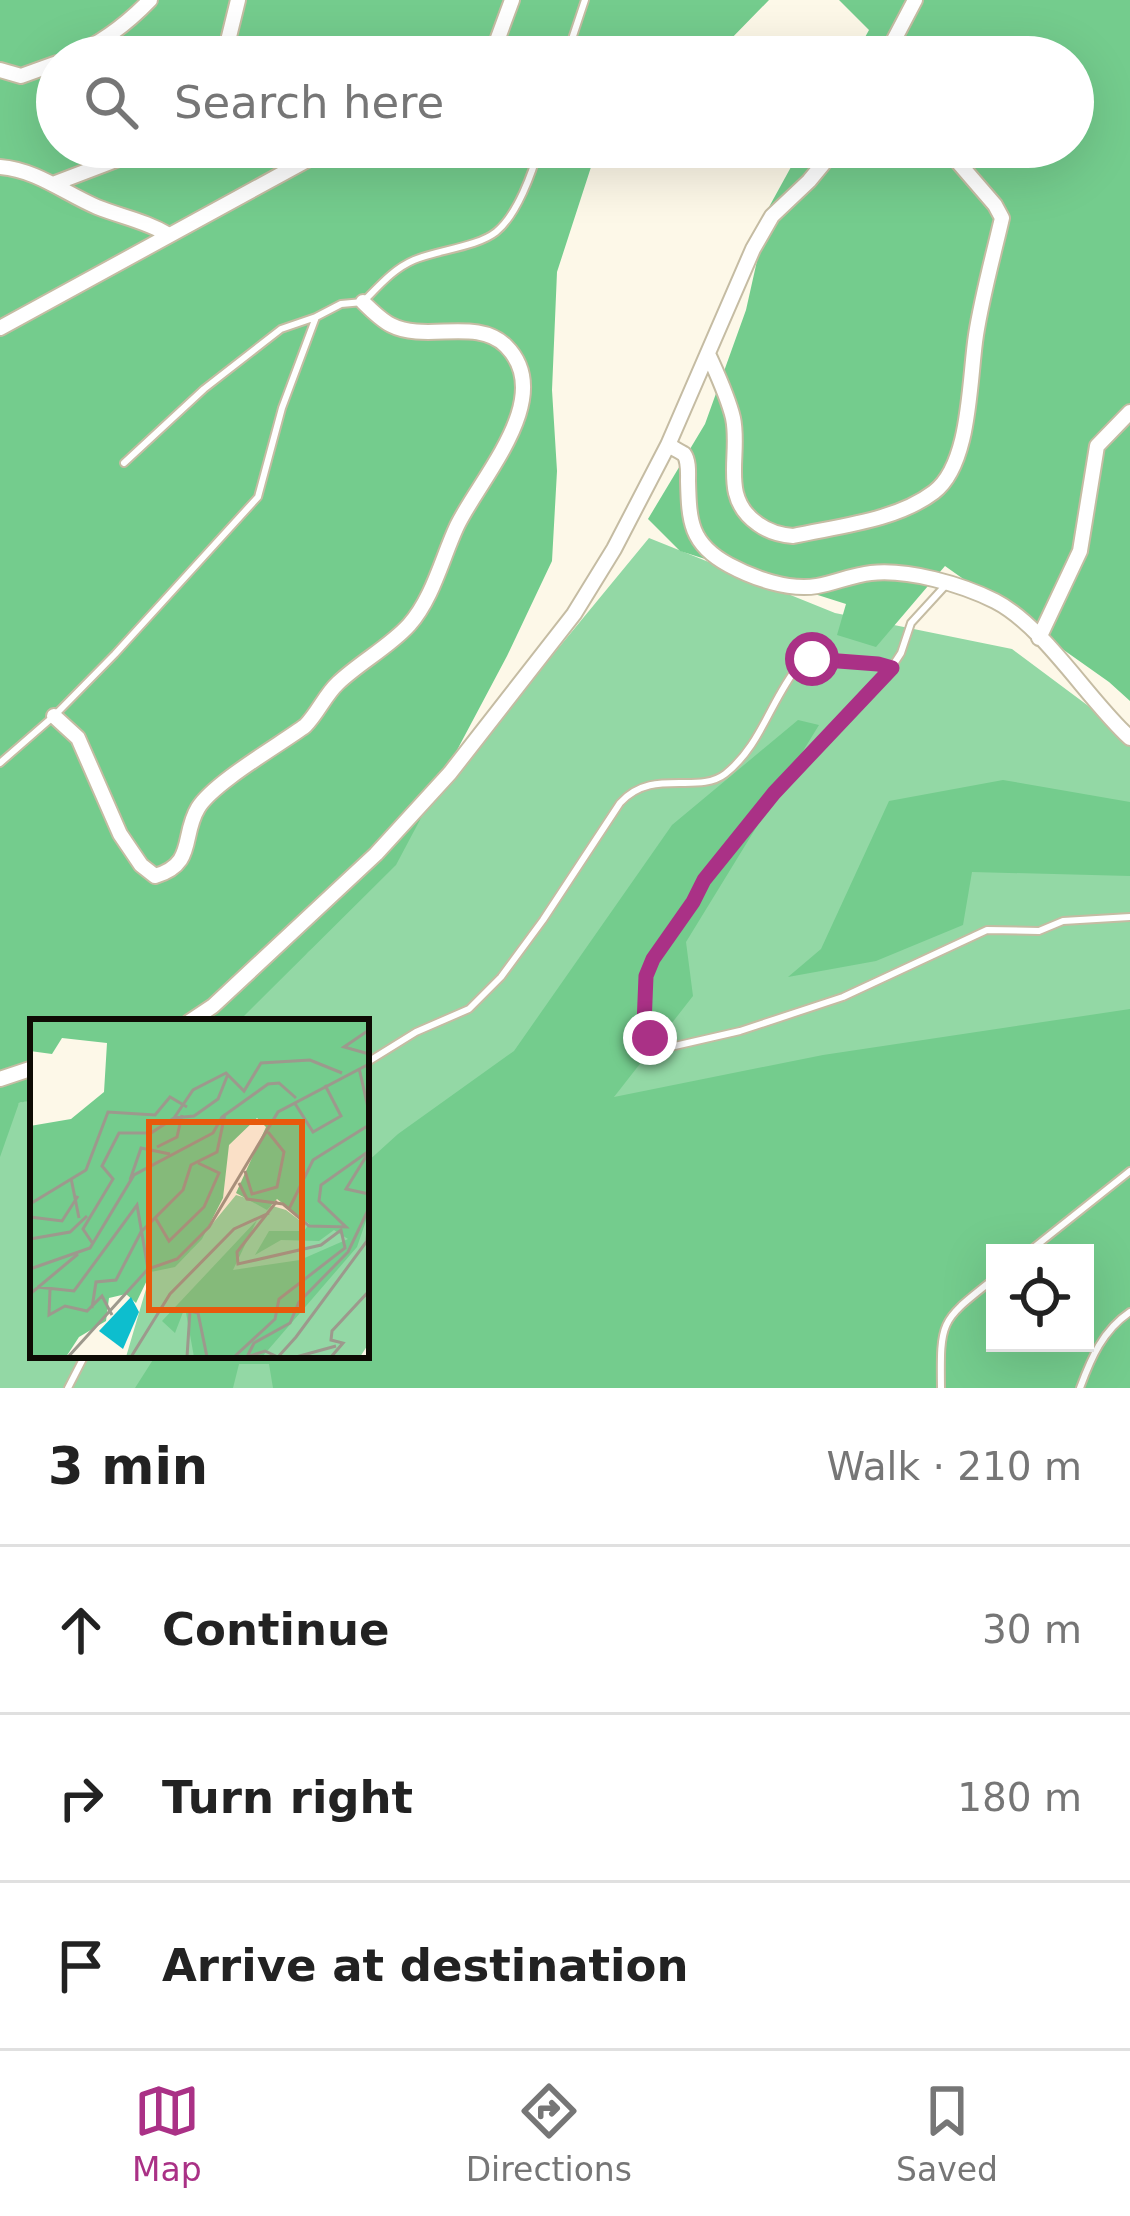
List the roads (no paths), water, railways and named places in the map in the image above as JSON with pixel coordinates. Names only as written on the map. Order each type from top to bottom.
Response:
[{"type":"street","points":[[110,36],[151,0]]},
{"type":"street","points":[[229,36],[238,0]]},
{"type":"street","points":[[499,36],[512,0]]},
{"type":"street","points":[[896,36],[915,0]]},
{"type":"street","points":[[0,70],[21,76],[36,71]]},
{"type":"street","points":[[0,167],[25,170],[98,207],[170,235]]},
{"type":"street","points":[[53,184],[95,168]]},
{"type":"street","points":[[0,328],[293,168]]},
{"type":"street","points":[[194,1019],[376,854],[449,773],[574,614],[668,445],[753,249],[772,216],[820,168]]},
{"type":"street","points":[[709,356],[734,422],[733,483],[738,501],[763,528],[794,536],[876,517],[934,492],[956,459],[969,400],[976,332],[1002,218],[963,168]]},
{"type":"street","points":[[54,716],[78,738],[120,834],[141,865],[154,875],[169,872],[184,854],[195,812],[210,792],[305,726],[332,688],[409,626],[458,523],[512,433],[521,377],[517,358],[500,340],[480,333],[415,332],[389,325],[363,302]]},
{"type":"street","points":[[1040,638],[1080,551],[1097,446],[1130,412]]},
{"type":"street","points":[[668,445],[683,453],[688,465],[689,520],[694,535],[727,564],[796,586],[893,572],[995,601],[1040,638],[1130,738]]},
{"type":"street","points":[[0,1079],[30,1069]]},
{"type":"lane","points":[[573,36],[585,0]]},
{"type":"lane","points":[[124,463],[204,389],[281,329],[341,304],[363,302],[392,272],[495,233],[522,194],[531,168]]},
{"type":"lane","points":[[0,763],[115,654],[258,497],[281,408],[316,316]]},
{"type":"lane","points":[[947,584],[911,623],[892,668],[774,793],[704,880],[646,976],[644,1025],[650,1038],[666,1048],[740,1031],[843,997],[987,930],[1039,931],[1063,921],[1130,917]]},
{"type":"lane","points":[[369,1061],[416,1032],[469,1009],[501,976],[631,790],[721,778],[744,758],[799,665],[812,659],[836,659],[892,668]]},
{"type":"lane","points":[[1038,1244],[1130,1171]]},
{"type":"lane","points":[[941,1388],[940,1340],[945,1322],[986,1285]]},
{"type":"lane","points":[[1080,1388],[1101,1340],[1130,1312]]},
{"type":"lane","points":[[68,1388],[83,1358]]}]
